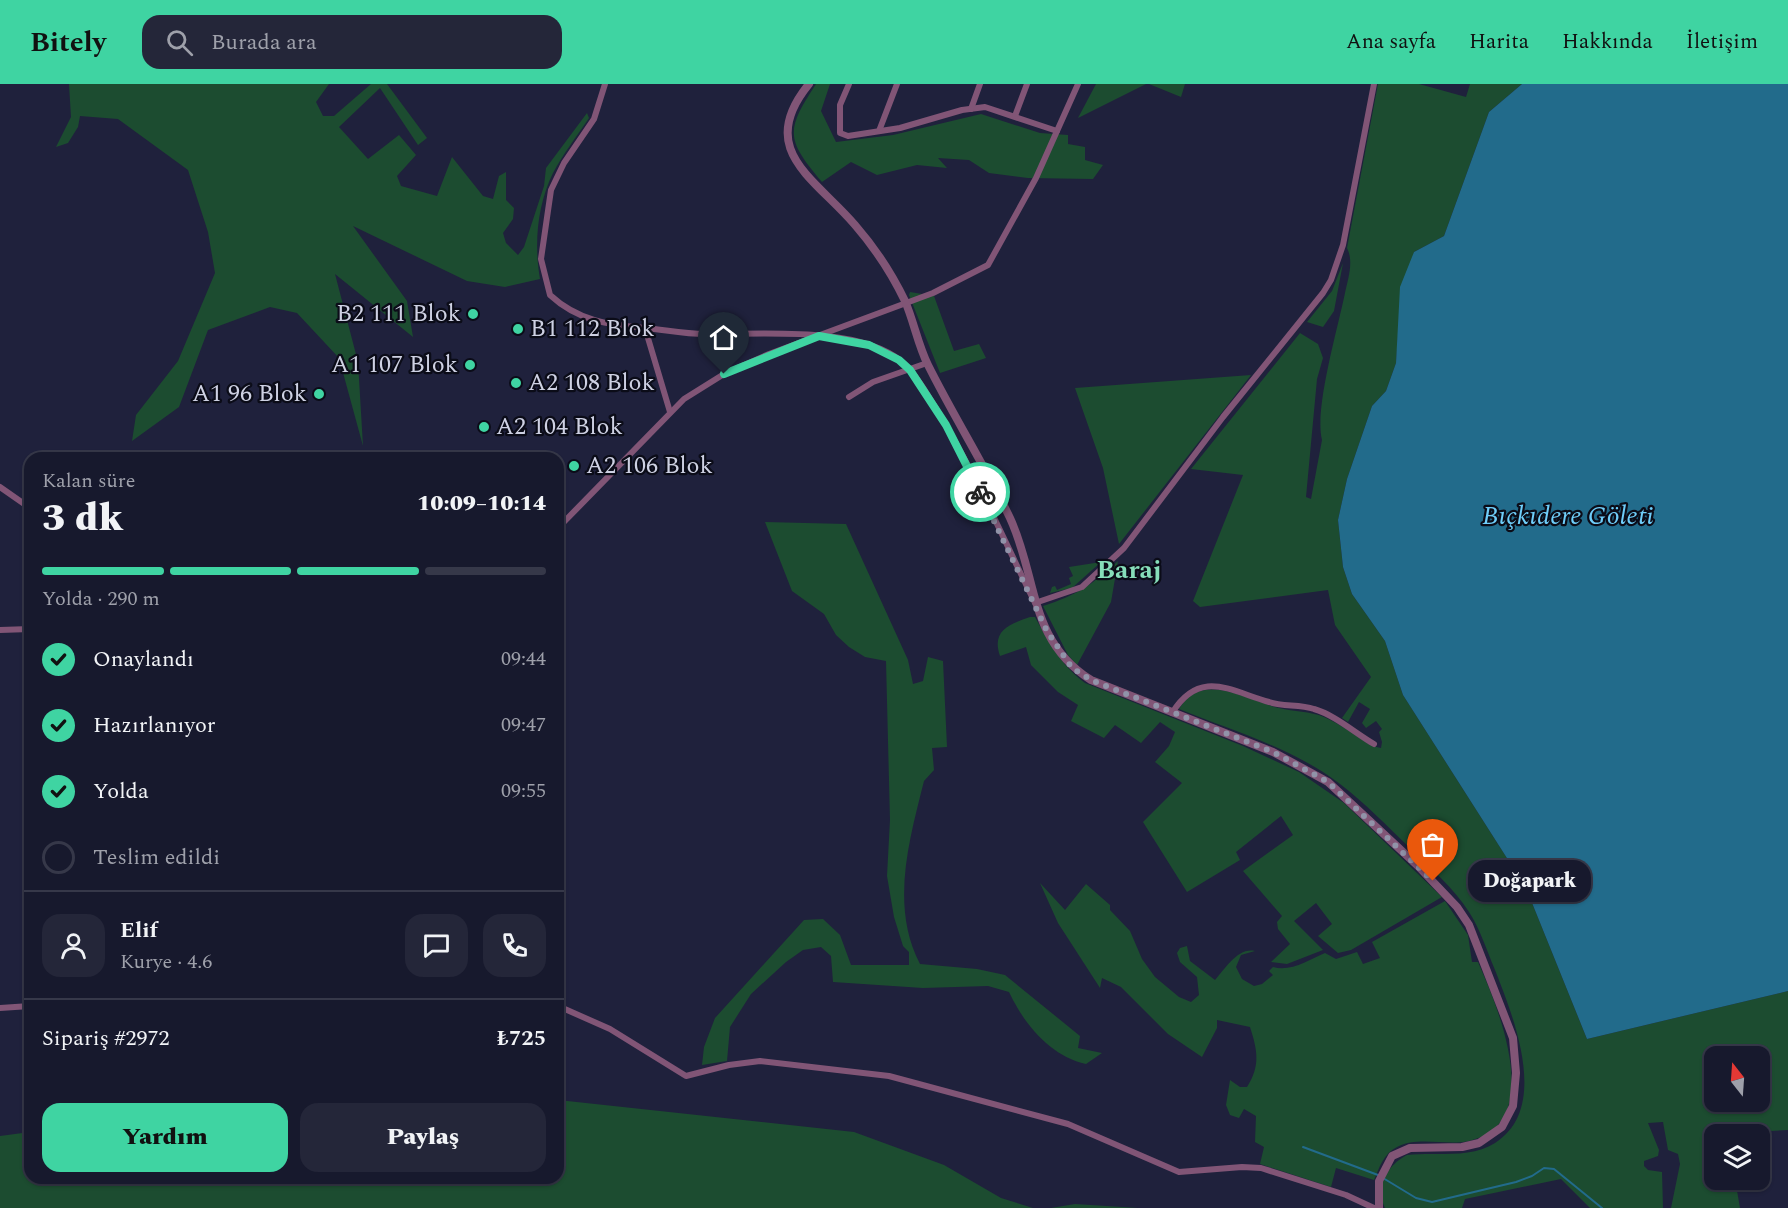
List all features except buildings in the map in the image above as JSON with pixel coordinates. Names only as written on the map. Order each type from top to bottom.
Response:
[{"type":"street","points":[[605,84],[594,119],[564,163],[551,190],[541,259],[550,295],[560,304],[599,323],[703,334],[819,336],[869,345],[899,360],[910,370],[932,402],[963,455],[1047,631],[1072,668],[1091,680],[1273,752],[1328,782],[1381,829],[1457,907],[1473,933],[1514,1038],[1516,1073],[1513,1106],[1502,1127],[1479,1143],[1462,1147],[1410,1148],[1397,1152],[1386,1164],[1378,1181],[1379,1208]]},
{"type":"street","points":[[809,84],[790,111],[786,133],[789,152],[805,174],[866,238],[905,302],[927,363],[1011,520],[1023,554],[1035,603]]},
{"type":"street","points":[[849,84],[840,105],[840,133],[849,136],[985,107],[1057,131]]},
{"type":"street","points":[[879,131],[897,84]]},
{"type":"street","points":[[971,109],[980,84]]},
{"type":"street","points":[[1015,116],[1027,84]]},
{"type":"street","points":[[564,522],[684,399],[724,374],[933,293],[988,265],[1036,178],[1078,84]]},
{"type":"street","points":[[1035,603],[1082,587],[1124,548],[1331,280],[1346,233],[1374,84]]},
{"type":"street","points":[[645,328],[670,412]]},
{"type":"street","points":[[849,397],[873,382],[927,363]]},
{"type":"street","points":[[0,487],[24,504]]},
{"type":"street","points":[[0,630],[24,629]]},
{"type":"street","points":[[1172,713],[1188,692],[1209,686],[1224,687],[1272,704],[1317,709],[1374,744]]},
{"type":"street","points":[[0,1008],[24,1006]]},
{"type":"street","points":[[564,1009],[610,1029],[686,1076],[729,1065],[760,1061],[889,1076],[1068,1124],[1179,1172],[1242,1167],[1261,1168],[1346,1195],[1374,1208]]},
{"type":"green space","points":[[69,84],[329,84],[316,102],[323,116],[334,116],[371,84],[387,84],[427,138],[418,145],[380,88],[339,127],[368,159],[399,135],[416,155],[397,176],[401,186],[437,196],[452,157],[483,196],[493,199],[499,176],[506,172],[506,200],[514,208],[513,219],[503,233],[506,243],[518,255],[524,247],[544,186],[546,168],[587,113],[589,118],[553,173],[543,199],[537,239],[540,279],[505,287],[467,281],[353,226],[407,301],[413,337],[335,274],[358,362],[363,446],[339,358],[297,313],[270,307],[208,330],[179,407],[132,441],[136,415],[178,361],[215,273],[208,232],[188,170],[118,119],[80,116],[78,127],[68,143],[56,147],[71,117]]},
{"type":"green space","points":[[816,84],[830,84],[821,111],[836,142],[893,135],[981,114],[1040,133],[1068,135],[1068,144],[1085,147],[1085,160],[1103,165],[1093,179],[1028,178],[989,173],[969,160],[938,158],[947,168],[917,165],[877,175],[851,162],[822,182],[802,155],[794,134],[799,113]]},
{"type":"green space","points":[[1096,84],[1146,84],[1078,118]]},
{"type":"green space","points":[[1149,84],[1185,84],[1181,97]]},
{"type":"green space","points":[[1378,84],[1419,84],[1466,97],[1470,84],[1522,84],[1489,112],[1444,236],[1414,252],[1400,310],[1396,363],[1386,391],[1372,406],[1347,479],[1338,520],[1343,567],[1352,594],[1385,641],[1403,695],[1526,888],[1587,1039],[1788,991],[1788,1130],[1770,1131],[1770,1124],[1704,1124],[1704,1190],[1737,1190],[1740,1208],[1671,1208],[1680,1164],[1678,1154],[1668,1150],[1663,1122],[1648,1123],[1659,1150],[1658,1156],[1644,1161],[1644,1166],[1648,1170],[1662,1172],[1663,1208],[1590,1208],[1561,1179],[1465,1199],[1462,1208],[1385,1208],[1382,1200],[1382,1185],[1389,1171],[1400,1159],[1407,1155],[1464,1153],[1485,1148],[1495,1143],[1512,1127],[1521,1108],[1524,1085],[1523,1061],[1518,1036],[1483,940],[1469,912],[1449,886],[1376,815],[1340,784],[1322,771],[1283,750],[1179,709],[1189,697],[1200,691],[1212,689],[1225,691],[1279,708],[1324,717],[1372,746],[1381,748],[1379,732],[1382,729],[1376,721],[1366,728],[1362,723],[1370,709],[1359,702],[1348,722],[1342,718],[1371,677],[1335,625],[1328,590],[1200,607],[1193,601],[1243,475],[1191,469],[1300,333],[1318,344],[1323,358],[1317,379],[1306,497],[1311,499],[1322,440],[1320,426],[1324,389],[1350,270],[1347,248]]},
{"type":"green space","points":[[1343,263],[1334,311],[1323,327],[1307,322],[1332,291]]},
{"type":"green space","points":[[910,292],[934,296],[954,351],[979,344],[986,358],[940,373],[909,295]]},
{"type":"green space","points":[[1251,375],[1119,544],[1103,468],[1075,388]]},
{"type":"green space","points":[[765,522],[846,524],[908,660],[913,684],[923,681],[928,657],[943,661],[947,747],[932,748],[934,770],[924,781],[905,873],[906,919],[911,942],[920,964],[977,969],[1005,975],[1080,1036],[1078,1048],[1102,1053],[1086,1064],[1061,1054],[1040,1037],[1022,1016],[1009,992],[988,986],[923,988],[833,982],[831,956],[821,947],[803,950],[786,962],[751,994],[730,1027],[727,1061],[702,1065],[704,1047],[715,1018],[804,920],[823,919],[840,935],[851,965],[909,965],[909,952],[903,946],[894,917],[887,876],[890,820],[886,661],[865,657],[849,647],[836,635],[824,614],[792,591]]},
{"type":"green space","points":[[1118,561],[1111,602],[1077,665],[1068,655],[1043,606],[1084,588]]},
{"type":"green space","points":[[1101,562],[1072,588],[1050,593],[1052,587],[1055,586],[1057,590],[1071,584],[1069,578],[1073,576],[1069,567]]},
{"type":"green space","points":[[1035,617],[1062,661],[1085,683],[1243,746],[1299,772],[1344,803],[1442,897],[1351,950],[1338,953],[1318,936],[1332,924],[1316,903],[1294,921],[1323,950],[1287,964],[1271,962],[1290,944],[1278,929],[1277,922],[1282,916],[1243,871],[1293,835],[1281,816],[1236,852],[1240,860],[1187,892],[1143,822],[1182,783],[1155,762],[1169,746],[1175,732],[1160,722],[1141,743],[1115,725],[1104,738],[1071,721],[1078,705],[1058,692],[1031,665],[1026,647],[1000,656],[998,640],[1000,634],[1016,622]]},
{"type":"green space","points":[[1040,883],[1065,910],[1086,884],[1110,905],[1110,910],[1130,931],[1142,959],[1155,977],[1179,997],[1191,1002],[1199,995],[1197,977],[1180,962],[1177,953],[1180,948],[1187,946],[1190,961],[1215,980],[1243,952],[1255,951],[1241,955],[1236,967],[1242,979],[1254,986],[1262,984],[1273,975],[1269,971],[1273,967],[1293,967],[1325,953],[1336,959],[1357,952],[1363,964],[1380,958],[1372,942],[1445,901],[1468,935],[1472,962],[1478,962],[1505,1034],[1510,1062],[1511,1089],[1506,1112],[1493,1130],[1469,1141],[1414,1142],[1397,1147],[1385,1157],[1374,1180],[1336,1168],[1331,1187],[1260,1164],[1264,1147],[1255,1142],[1256,1116],[1244,1109],[1239,1118],[1230,1115],[1226,1105],[1230,1080],[1240,1087],[1247,1087],[1254,1071],[1256,1050],[1250,1027],[1217,1020],[1217,1028],[1202,1057],[1168,1034],[1121,987],[1102,978],[1100,988],[1058,923]]},
{"type":"green space","points":[[564,1101],[854,1132],[944,1165],[1001,1198],[1033,1208],[0,1208],[0,1136],[24,1133],[24,1184],[564,1184]]},
{"type":"green space","points":[[1075,1204],[1138,1208],[1051,1208]]},
{"type":"water","name":"Bıçkıdere Göleti","points":[[1522,84],[1788,84],[1788,991],[1587,1039],[1526,888],[1403,695],[1385,641],[1352,594],[1343,567],[1338,520],[1347,479],[1372,406],[1386,391],[1396,363],[1400,287],[1414,252],[1444,236],[1489,112]]},
{"type":"waterway","points":[[1303,1147],[1378,1175]]},
{"type":"waterway","points":[[1383,1178],[1416,1198],[1432,1202],[1516,1182],[1544,1168],[1554,1169],[1602,1208]]},
{"type":"way so far","points":[[980,492],[1047,631],[1072,668],[1091,680],[1273,752],[1328,782],[1381,829],[1433,881]]},
{"type":"place","name":"B2 111 Blok","points":[[473,314]]},
{"type":"place","name":"B1 112 Blok","points":[[518,329]]},
{"type":"place","name":"A1 107 Blok","points":[[470,365]]},
{"type":"place","name":"A2 108 Blok","points":[[516,383]]},
{"type":"place","name":"A1 96 Blok","points":[[319,394]]},
{"type":"place","name":"A2 104 Blok","points":[[484,427]]},
{"type":"place","name":"A2 106 Blok","points":[[574,466]]},
{"type":"place","name":"Doğapark","points":[[1433,881]]},
{"type":"district","name":"Baraj","points":[[1129,570]]},
{"type":"route","points":[[724,374],[819,336],[869,345],[899,360],[910,370],[946,425],[980,492]]}]
